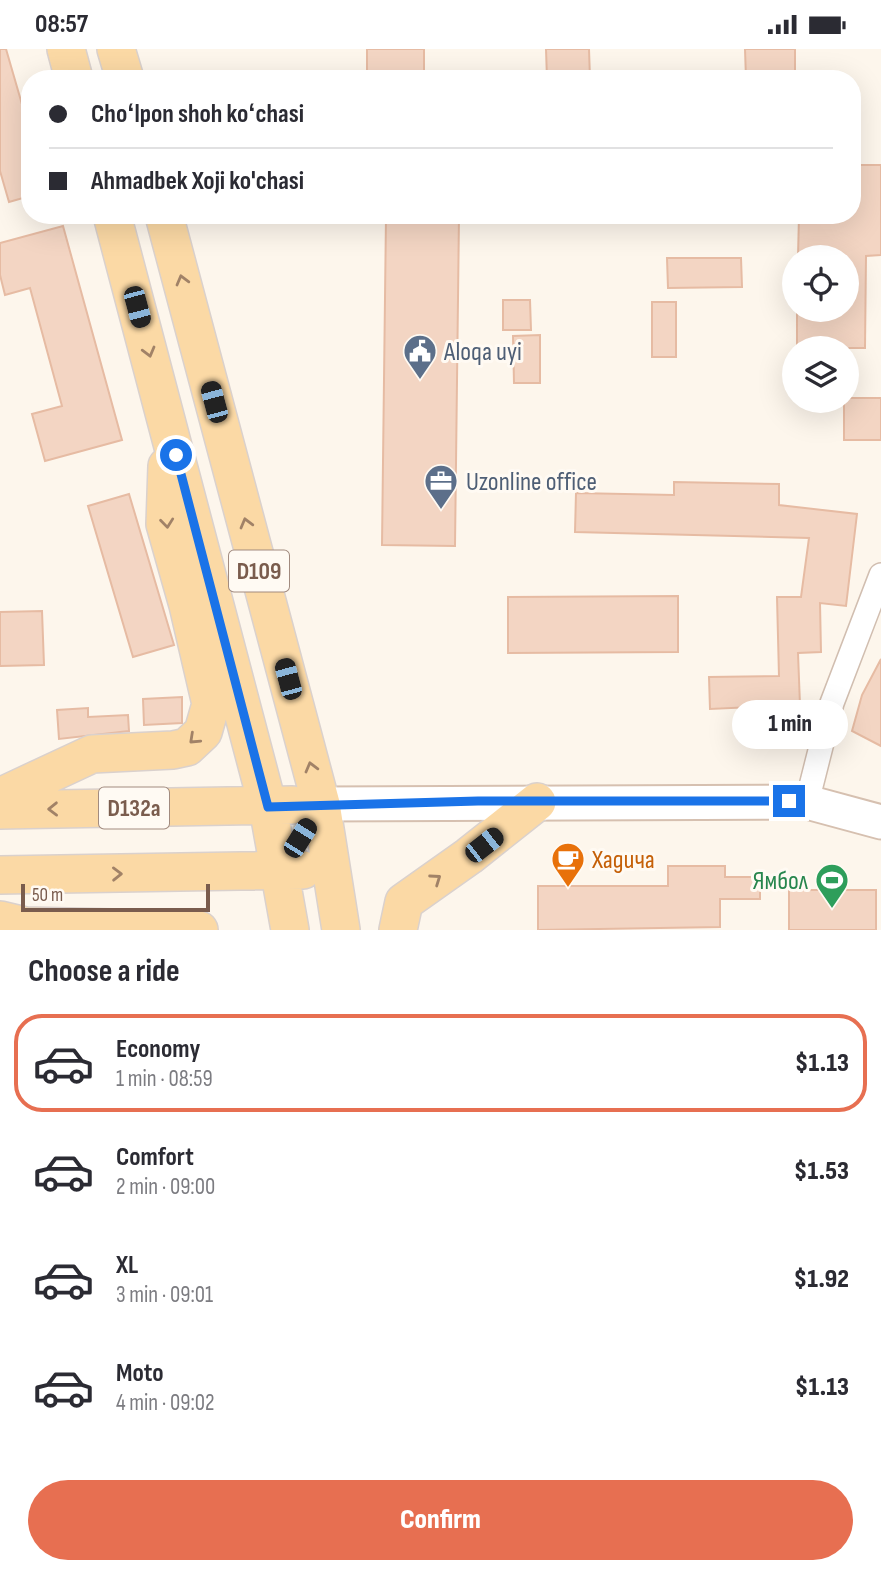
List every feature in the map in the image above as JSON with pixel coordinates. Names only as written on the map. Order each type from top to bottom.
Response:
[{"type":"main road","points":[[66,49],[72,70]]},
{"type":"main road","points":[[117,49],[123,70]]},
{"type":"main road","name":"D109","points":[[114,224],[268,807],[290,930]]},
{"type":"main road","name":"D109","points":[[166,224],[321,804],[341,930]]},
{"type":"main road","points":[[0,797],[92,754],[157,752],[187,747],[207,723],[211,704],[205,672],[165,524],[169,430]]},
{"type":"main road","points":[[398,930],[404,902],[479,849],[537,801]]},
{"type":"main road","points":[[268,807],[321,804]]},
{"type":"main road","points":[[279,872],[321,804]]},
{"type":"main road","points":[[268,807],[331,868]]},
{"type":"main road","name":"D132a","points":[[0,810],[268,807]]},
{"type":"main road","points":[[0,875],[279,872],[331,868]]},
{"type":"main road","points":[[0,920],[25,926],[199,930]]},
{"type":"street","points":[[807,801],[832,703],[881,575]]},
{"type":"street","points":[[321,804],[807,801],[881,822]]},
{"type":"building","points":[[0,49],[6,49],[21,101],[21,199],[9,202],[0,171]]},
{"type":"building","points":[[367,49],[424,49],[424,70],[367,70]]},
{"type":"building","points":[[546,49],[589,49],[590,70],[547,70]]},
{"type":"building","points":[[745,49],[795,49],[795,70],[746,70]]},
{"type":"building","points":[[861,165],[881,165],[881,255],[866,256],[865,348],[859,348],[859,336],[797,336],[797,322],[859,322],[859,245],[798,245],[799,224],[861,224]]},
{"type":"building","name":"Aloqa uyi","points":[[386,224],[459,224],[455,546],[382,545]]},
{"type":"building","points":[[63,226],[122,440],[45,461],[32,414],[62,406],[30,288],[5,295],[0,275],[0,243]]},
{"type":"building","points":[[667,258],[741,258],[742,287],[668,288]]},
{"type":"building","points":[[503,300],[530,300],[531,330],[503,330]]},
{"type":"building","points":[[652,302],[676,302],[676,357],[652,357]]},
{"type":"building","points":[[540,335],[540,383],[514,383],[513,336]]},
{"type":"building","points":[[859,398],[881,398],[881,440],[844,440],[844,413],[859,413]]},
{"type":"building","points":[[674,482],[779,484],[779,505],[857,514],[846,606],[820,603],[821,652],[798,653],[800,705],[710,709],[709,677],[779,676],[777,597],[801,597],[809,538],[575,532],[576,493],[674,495]]},
{"type":"building","points":[[129,494],[174,645],[133,657],[88,506]]},
{"type":"building","points":[[678,596],[678,652],[508,653],[508,597]]},
{"type":"building","points":[[42,611],[44,665],[0,666],[0,612]]},
{"type":"building","points":[[881,659],[881,746],[852,731],[862,695]]},
{"type":"building","points":[[182,697],[182,723],[144,725],[143,699]]},
{"type":"building","points":[[88,708],[88,717],[128,715],[129,731],[59,739],[57,710]]},
{"type":"building","points":[[668,866],[725,866],[725,877],[760,877],[760,899],[720,899],[720,927],[538,930],[538,886],[668,886]]},
{"type":"building","name":"Ямбол","points":[[789,890],[876,890],[876,930],[789,930]]},
{"type":"place","name":"Aloqa uyi","points":[[420,381]]},
{"type":"place","name":"Uzonline office","points":[[441,511]]},
{"type":"place","name":"Хадича","points":[[568,889]]},
{"type":"place","name":"Ямбол","points":[[832,910]]},
{"type":"route","points":[[176,455],[268,807],[478,801],[789,801]]}]
